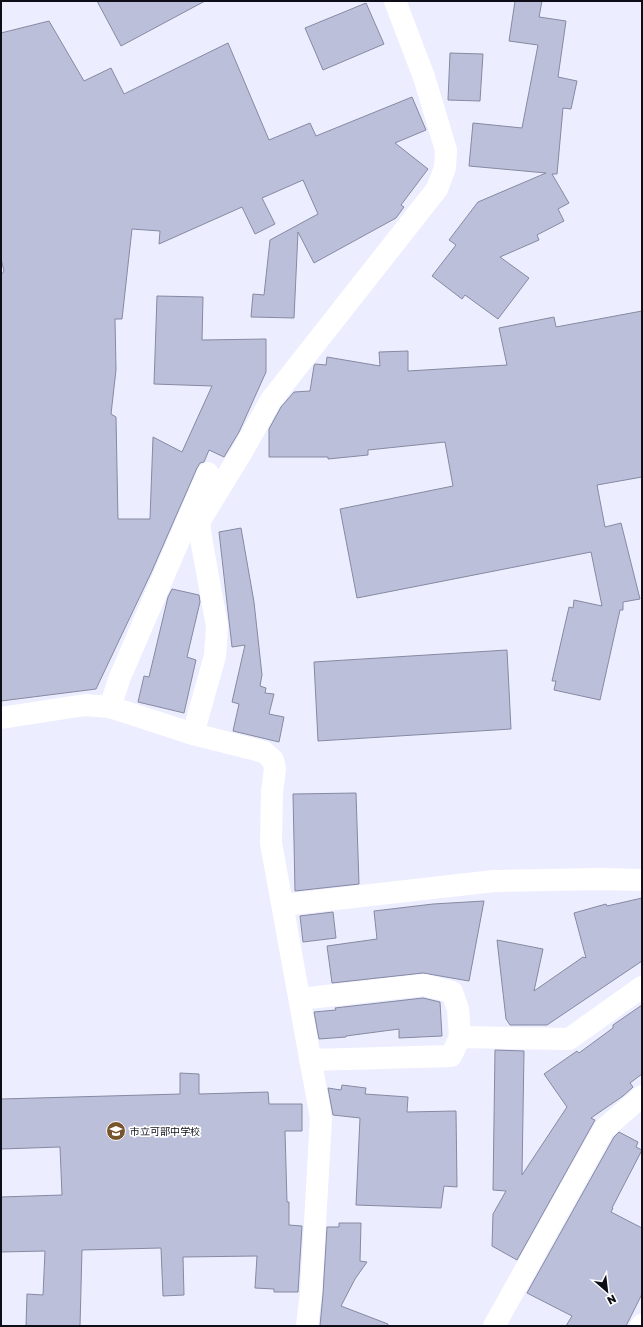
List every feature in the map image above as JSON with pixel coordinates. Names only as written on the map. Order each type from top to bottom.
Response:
[{"type":"street","points":[[118,710],[154,630],[180,557],[271,400],[437,189],[445,168],[446,150],[424,77],[396,1]]},
{"type":"street","points":[[118,710],[120,677],[208,473]]},
{"type":"street","points":[[193,734],[215,656],[217,626],[199,522]]},
{"type":"street","points":[[1,718],[85,705],[118,710],[193,734],[264,752],[273,760],[275,770],[272,792],[271,843],[321,1118],[311,1293],[307,1326]]},
{"type":"street","points":[[283,905],[494,881],[600,879],[642,880]]},
{"type":"street","points":[[300,999],[424,985],[452,992],[458,1009],[460,1038],[452,1056],[310,1060]]},
{"type":"street","points":[[460,1038],[569,1038],[642,987]]},
{"type":"street","points":[[494,1326],[604,1129],[642,1096]]},
{"type":"building","points":[[97,1],[205,1],[121,46]]},
{"type":"building","points":[[515,1],[542,1],[539,17],[566,21],[558,77],[577,81],[571,109],[563,108],[557,174],[552,174],[569,203],[558,209],[564,221],[537,235],[539,240],[500,257],[529,278],[498,319],[465,295],[462,299],[432,276],[456,245],[449,240],[478,202],[546,173],[469,166],[473,123],[522,128],[538,45],[509,41]]},
{"type":"building","points":[[366,3],[384,44],[323,70],[305,28]]},
{"type":"building","points":[[49,21],[84,81],[111,68],[124,94],[228,43],[269,140],[310,123],[316,136],[412,97],[426,130],[395,143],[428,169],[401,205],[404,207],[396,218],[314,263],[298,232],[294,318],[251,317],[253,294],[264,295],[270,240],[318,214],[303,180],[262,198],[275,224],[255,234],[242,207],[159,244],[160,231],[132,229],[122,319],[115,319],[116,370],[111,414],[116,417],[118,519],[150,519],[153,437],[182,452],[212,386],[154,384],[157,296],[203,297],[202,340],[266,339],[266,372],[239,432],[224,457],[209,450],[204,462],[200,463],[197,468],[151,573],[96,689],[1,701],[1,275],[4,271],[1,259],[1,33]]},
{"type":"building","points":[[450,53],[483,54],[480,101],[448,100]]},
{"type":"building","points":[[642,311],[642,477],[597,485],[605,527],[621,523],[640,599],[623,602],[623,610],[620,610],[600,700],[554,690],[556,681],[552,681],[569,607],[573,608],[574,600],[602,606],[591,552],[357,598],[340,509],[453,486],[445,442],[368,450],[368,455],[328,459],[328,457],[269,457],[269,429],[281,407],[294,392],[310,391],[315,364],[326,365],[327,357],[380,366],[379,352],[408,351],[408,371],[507,365],[499,328],[554,317],[556,327]]},
{"type":"building","points":[[241,528],[254,602],[262,675],[260,686],[266,688],[265,693],[274,694],[269,714],[284,717],[279,742],[233,731],[239,704],[232,702],[245,645],[232,647],[219,532]]},
{"type":"building","points":[[172,589],[199,595],[200,602],[187,657],[196,660],[184,713],[138,702],[144,676],[149,677],[168,597]]},
{"type":"building","points":[[507,650],[511,729],[318,741],[314,662]]},
{"type":"building","points":[[356,793],[359,884],[295,891],[293,794]]},
{"type":"building","points":[[642,898],[642,961],[547,1025],[510,1025],[506,1019],[497,940],[543,949],[534,991],[583,957],[586,958],[574,913],[606,904],[607,906]]},
{"type":"building","points":[[484,901],[469,981],[423,973],[332,983],[327,946],[377,939],[374,911],[433,904]]},
{"type":"building","points":[[333,912],[336,938],[303,942],[300,916]]},
{"type":"building","points":[[423,998],[440,1002],[442,1036],[399,1038],[399,1029],[346,1037],[319,1039],[314,1012],[336,1010],[335,1008]]},
{"type":"building","points":[[642,1005],[642,1074],[630,1083],[633,1087],[623,1096],[591,1118],[595,1120],[517,1260],[492,1246],[493,1214],[506,1191],[493,1190],[495,1050],[524,1051],[522,1175],[567,1107],[544,1074],[577,1051],[579,1053],[613,1028],[613,1025]]},
{"type":"building","points":[[180,1073],[199,1074],[199,1094],[268,1092],[269,1104],[302,1104],[302,1131],[285,1131],[289,1225],[302,1226],[298,1292],[274,1292],[274,1289],[255,1288],[257,1256],[183,1257],[184,1295],[163,1296],[161,1248],[82,1250],[80,1326],[26,1326],[27,1294],[43,1295],[45,1251],[1,1252],[1,1197],[62,1195],[60,1147],[1,1149],[1,1099],[180,1094]]},
{"type":"building","points":[[342,1085],[366,1088],[365,1094],[408,1097],[407,1112],[456,1111],[457,1187],[444,1186],[441,1208],[356,1205],[360,1118],[333,1115],[328,1088],[341,1090]]},
{"type":"building","points":[[619,1132],[638,1142],[636,1147],[642,1150],[611,1212],[642,1228],[642,1294],[626,1326],[566,1326],[572,1316],[527,1293],[614,1137]]},
{"type":"building","points":[[339,1223],[361,1223],[360,1261],[367,1262],[355,1279],[341,1306],[388,1324],[388,1326],[320,1326],[327,1227],[339,1227]]},
{"type":"place","name":"市立可部中学校","points":[[116,1131]]}]
